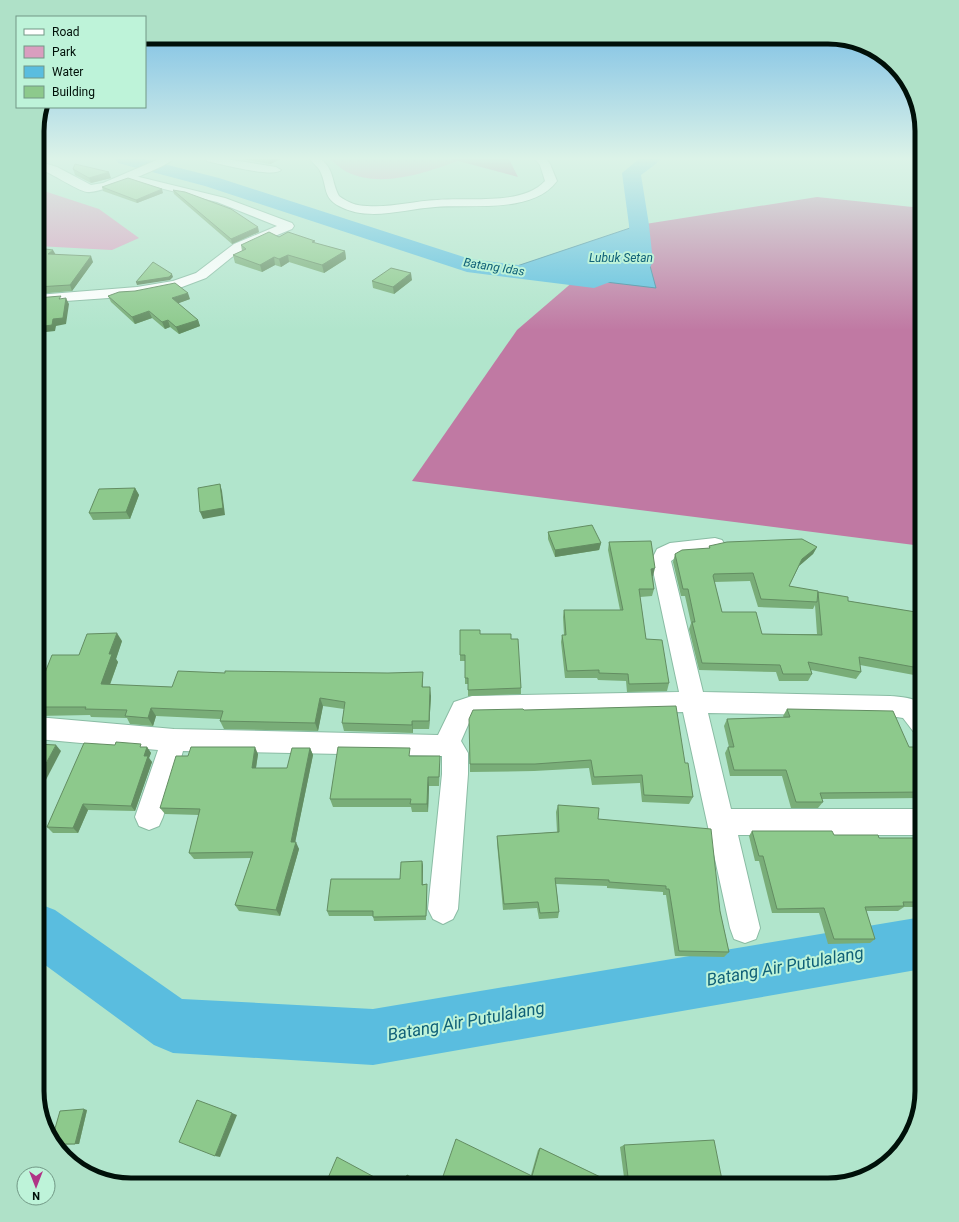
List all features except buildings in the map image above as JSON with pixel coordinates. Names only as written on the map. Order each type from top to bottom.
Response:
[{"type":"street","points":[[44,298],[77,294],[124,292],[173,284],[196,278],[210,270],[233,250],[288,226],[262,216]]},
{"type":"street","points":[[715,545],[677,548],[664,554],[661,560],[745,928]]},
{"type":"street","points":[[44,728],[174,740],[423,747],[438,746],[448,743],[463,710],[472,706],[694,702],[890,706],[910,709],[915,715]]},
{"type":"street","points":[[149,817],[174,740]]},
{"type":"street","points":[[443,909],[455,774],[455,753],[448,743]]},
{"type":"street","points":[[721,822],[915,822]]},
{"type":"green space","points":[[44,216],[109,216],[139,238],[112,250],[44,246]]},
{"type":"shaded area","points":[[696,216],[915,216],[915,545],[412,481],[517,330],[639,225]]},
{"type":"water","name":"Lubuk Setan","points":[[639,225],[656,288],[505,270]]},
{"type":"waterway","name":"Batang Idas","points":[[317,216],[467,265],[594,281],[642,262],[638,216]]},
{"type":"waterway","name":"Batang Air Putulalang","points":[[44,933],[173,1026],[373,1037],[915,944]]}]
